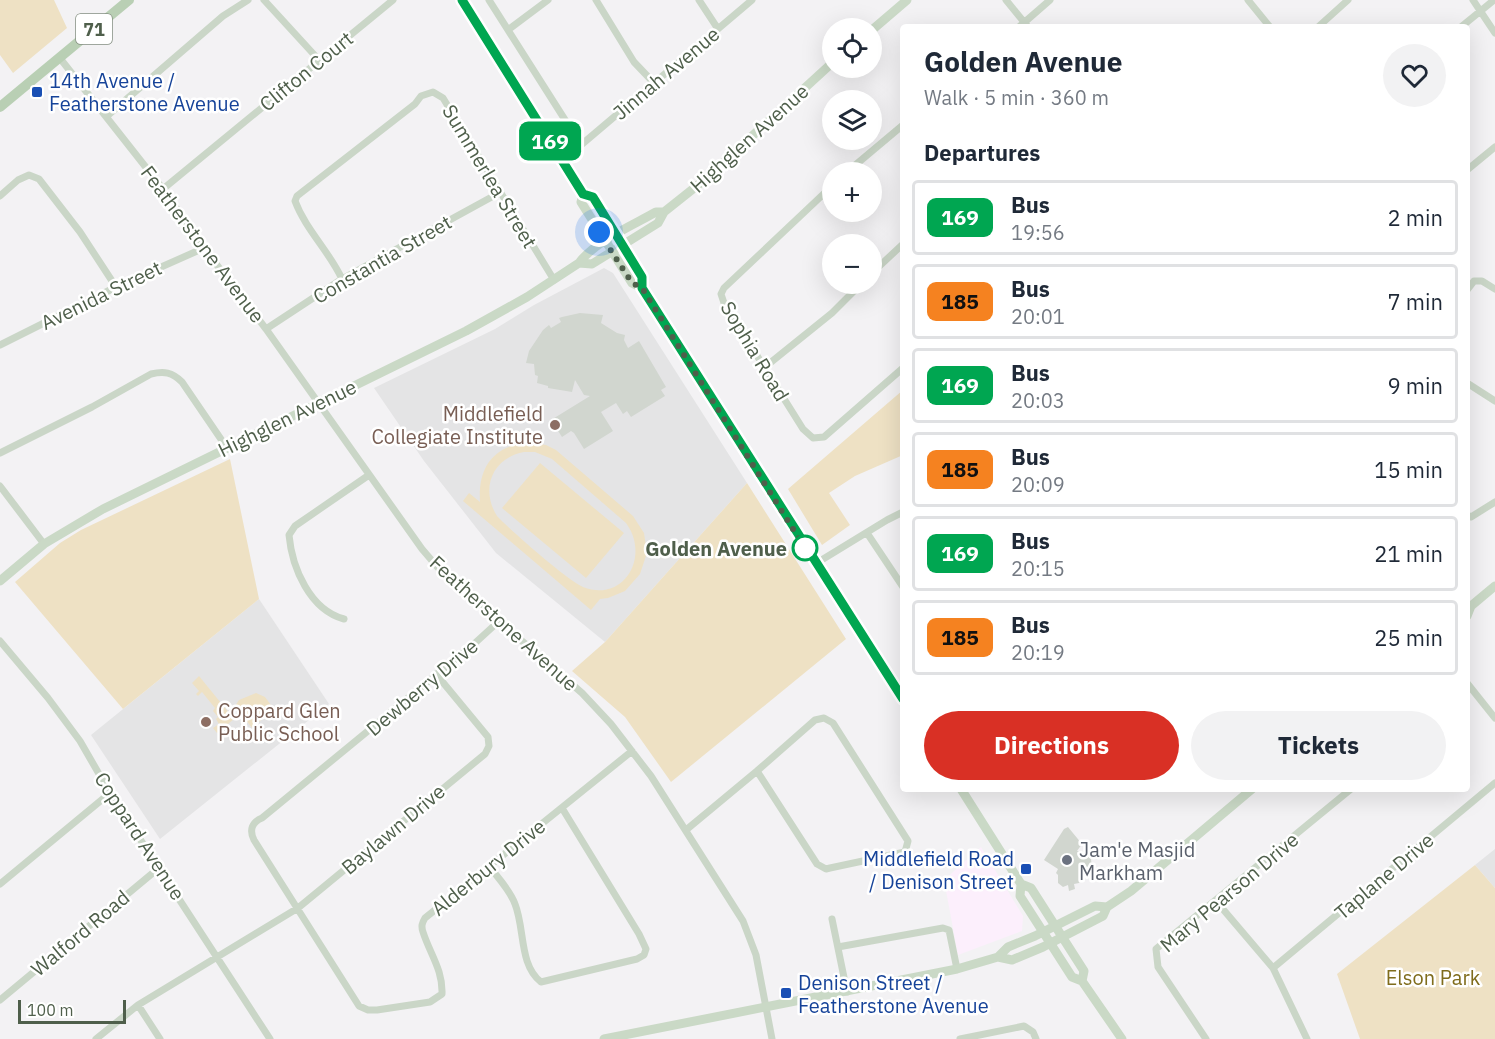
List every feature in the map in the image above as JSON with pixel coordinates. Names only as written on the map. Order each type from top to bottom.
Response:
[{"type":"main road","name":"71","points":[[0,107],[129,0]]},
{"type":"street","points":[[107,116],[223,16],[248,0]]},
{"type":"street","points":[[264,0],[319,60]]},
{"type":"street","name":"Clifton Court","points":[[163,189],[393,0]]},
{"type":"street","points":[[462,0],[583,194],[593,197],[642,277],[642,288]]},
{"type":"street","points":[[489,0],[508,30],[548,0]]},
{"type":"street","points":[[596,0],[634,62],[654,83]]},
{"type":"street","points":[[699,0],[718,29]]},
{"type":"street","name":"Jinnah Avenue","points":[[508,30],[580,145],[752,0]]},
{"type":"street","points":[[882,21],[907,0]]},
{"type":"street","points":[[1006,0],[1023,24]]},
{"type":"street","points":[[1026,24],[1050,0]]},
{"type":"street","points":[[1248,0],[1268,24]]},
{"type":"street","points":[[1321,24],[1348,0]]},
{"type":"street","points":[[1473,0],[1495,33]]},
{"type":"street","points":[[1465,24],[1494,0]]},
{"type":"street","name":"Featherstone Avenue","points":[[59,57],[163,189],[440,570],[582,693],[651,776],[747,930],[756,954],[772,1039]]},
{"type":"street","name":"Highglen Avenue","points":[[579,263],[592,264],[658,224],[664,212],[703,181],[822,72]]},
{"type":"street","name":"Summerlea Street","points":[[342,279],[324,248],[304,221],[295,201],[297,196],[415,104],[421,96],[433,92],[443,98],[554,280]]},
{"type":"street","points":[[859,162],[900,128]]},
{"type":"street","points":[[1470,168],[1495,147]]},
{"type":"street","points":[[0,196],[18,180],[29,175],[39,179],[80,232],[116,287]]},
{"type":"street","name":"Constantia Street","points":[[266,329],[342,279],[499,193]]},
{"type":"street","points":[[583,194],[581,202],[605,241],[632,283],[642,288],[900,694]]},
{"type":"street","name":"Sophia Road","points":[[822,196],[727,284],[721,294],[724,303],[802,429],[810,437],[819,439],[900,371]]},
{"type":"street","name":"Highglen Avenue","points":[[0,581],[44,544],[103,509],[466,331],[554,280],[605,241],[656,212],[664,212]]},
{"type":"street","points":[[882,263],[900,246]]},
{"type":"street","name":"Avenida Street","points":[[0,345],[116,287],[204,248]]},
{"type":"street","points":[[1470,286],[1474,281],[1482,281],[1495,289]]},
{"type":"street","points":[[765,367],[832,313],[851,294]]},
{"type":"street","points":[[0,453],[92,407],[150,374],[160,372],[172,374],[182,382],[227,448]]},
{"type":"street","points":[[1470,385],[1495,401]]},
{"type":"street","points":[[344,619],[332,616],[307,590],[296,564],[289,535],[295,526],[369,475]]},
{"type":"street","points":[[0,486],[44,544]]},
{"type":"street","points":[[1470,516],[1479,514],[1495,502]]},
{"type":"street","points":[[816,564],[900,514]]},
{"type":"street","points":[[867,533],[900,582]]},
{"type":"street","points":[[1470,607],[1495,586]]},
{"type":"street","name":"Dewberry Drive","points":[[298,908],[250,833],[256,821],[498,622]]},
{"type":"street","name":"Coppard Avenue","points":[[0,641],[64,718],[270,1039]]},
{"type":"street","name":"Baylawn Drive","points":[[96,1039],[138,1005],[298,908],[485,754],[489,746],[488,737],[436,675]]},
{"type":"street","points":[[1470,689],[1495,718]]},
{"type":"street","points":[[686,830],[814,720],[828,718],[905,834],[908,841],[905,852],[830,868],[822,867],[817,864],[757,771]]},
{"type":"street","name":"Alderbury Drive","points":[[298,908],[363,1009],[377,1011],[430,1002],[442,994],[442,983],[439,968],[423,933],[423,922],[632,751]]},
{"type":"street","name":"Taplane Drive","points":[[1273,968],[1495,783]]},
{"type":"street","points":[[963,792],[1021,884],[1031,888],[1063,937],[1084,971],[1082,981]]},
{"type":"street","points":[[604,1039],[847,992],[957,969],[998,957],[1012,960],[1103,916],[1107,907],[1131,891],[1248,792]]},
{"type":"street","name":"Mary Pearson Drive","points":[[1206,1039],[1158,967],[1156,949],[1347,792]]},
{"type":"street","points":[[0,884],[110,793]]},
{"type":"street","points":[[489,866],[513,900],[531,973],[541,982],[637,959],[644,955],[646,949],[639,934],[561,808]]},
{"type":"street","name":"Walford Road","points":[[0,1000],[160,867]]},
{"type":"street","points":[[1021,884],[1020,896],[1072,977],[1082,981],[1122,1039]]},
{"type":"street","points":[[1216,901],[1273,968],[1307,1039]]},
{"type":"street","points":[[998,957],[1008,947],[1095,906],[1107,907]]},
{"type":"street","points":[[832,919],[847,992]]},
{"type":"street","points":[[838,947],[943,928],[949,930],[957,969]]},
{"type":"street","points":[[138,1005],[160,1039]]},
{"type":"street","points":[[960,1039],[1024,1026],[1029,1028],[1036,1039]]},
{"type":"shaded area","name":"Middlefield Collegiate Institute","points":[[604,268],[613,273],[747,483],[605,642],[496,553],[424,461],[374,388],[495,329],[534,305]]},
{"type":"shaded area","name":"Coppard Glen Public School","points":[[259,599],[329,704],[160,839],[91,735]]},
{"type":"shaded area","points":[[981,847],[1023,916],[1022,931],[958,955],[944,880]]},
{"type":"shaded area","points":[[1495,849],[1495,888],[1475,865]]},
{"type":"green space","points":[[0,0],[54,0],[67,28],[13,73],[0,55]]},
{"type":"green space","points":[[900,393],[900,456],[855,476],[829,493],[850,525],[822,545],[788,489]]},
{"type":"green space","points":[[525,442],[546,445],[556,450],[633,516],[644,533],[647,553],[640,574],[625,591],[600,599],[591,610],[463,501],[469,493],[480,502],[482,479],[489,462],[504,449]],"holes":[[[535,452],[552,459],[626,523],[633,536],[635,550],[634,562],[629,574],[621,583],[610,589],[597,590],[575,583],[497,516],[490,495],[492,476],[497,468],[513,455]]]},
{"type":"green space","points":[[230,459],[259,599],[123,709],[15,582],[60,543],[81,530]]},
{"type":"green space","points":[[540,463],[624,533],[586,578],[502,508]]},
{"type":"green space","points":[[747,483],[846,639],[671,782],[625,717],[572,671],[605,642]]},
{"type":"green space","points":[[199,676],[234,719],[217,733],[213,728],[219,724],[216,719],[218,717],[213,711],[215,708],[202,692],[198,696],[196,694],[199,691],[192,683]]},
{"type":"green space","points":[[256,693],[265,697],[274,709],[252,728],[235,706],[239,700]]},
{"type":"green space","name":"Elson Park","points":[[1475,865],[1495,888],[1495,1039],[1360,1039],[1337,974]]},
{"type":"building","name":"Middlefield Collegiate Institute","points":[[580,313],[603,315],[601,323],[625,335],[624,340],[628,348],[639,341],[666,387],[661,390],[665,396],[631,417],[627,411],[623,414],[616,403],[601,412],[613,431],[584,449],[571,431],[562,437],[551,420],[590,396],[584,395],[575,380],[572,392],[548,388],[548,386],[537,383],[538,376],[535,375],[534,364],[526,363],[529,351],[543,330],[549,325],[551,328],[561,322],[559,318]]},
{"type":"building","name":"Jam'e Masjid Markham","points":[[1068,827],[1082,844],[1077,851],[1085,852],[1091,859],[1092,868],[1088,869],[1079,883],[1074,884],[1075,889],[1069,891],[1068,885],[1063,887],[1058,883],[1056,873],[1058,869],[1044,860],[1064,829]]},
{"type":"bus line","name":"169","points":[[462,0],[583,194],[593,197],[642,277],[642,288],[808,553],[900,694]]},
{"type":"place","name":"14th Avenue / Featherstone Avenue","points":[[37,92]]},
{"type":"place","name":"Middlefield Collegiate Institute","points":[[555,425]]},
{"type":"place","name":"Golden Avenue","points":[[805,548]]},
{"type":"place","name":"Coppard Glen Public School","points":[[206,722]]},
{"type":"place","name":"Jam'e Masjid Markham","points":[[1067,860]]},
{"type":"place","name":"Middlefield Road / Denison Street","points":[[1026,869]]},
{"type":"place","name":"Denison Street / Featherstone Avenue","points":[[786,993]]},
{"type":"route","points":[[599,232],[632,283],[642,288],[808,553],[805,548]]}]
